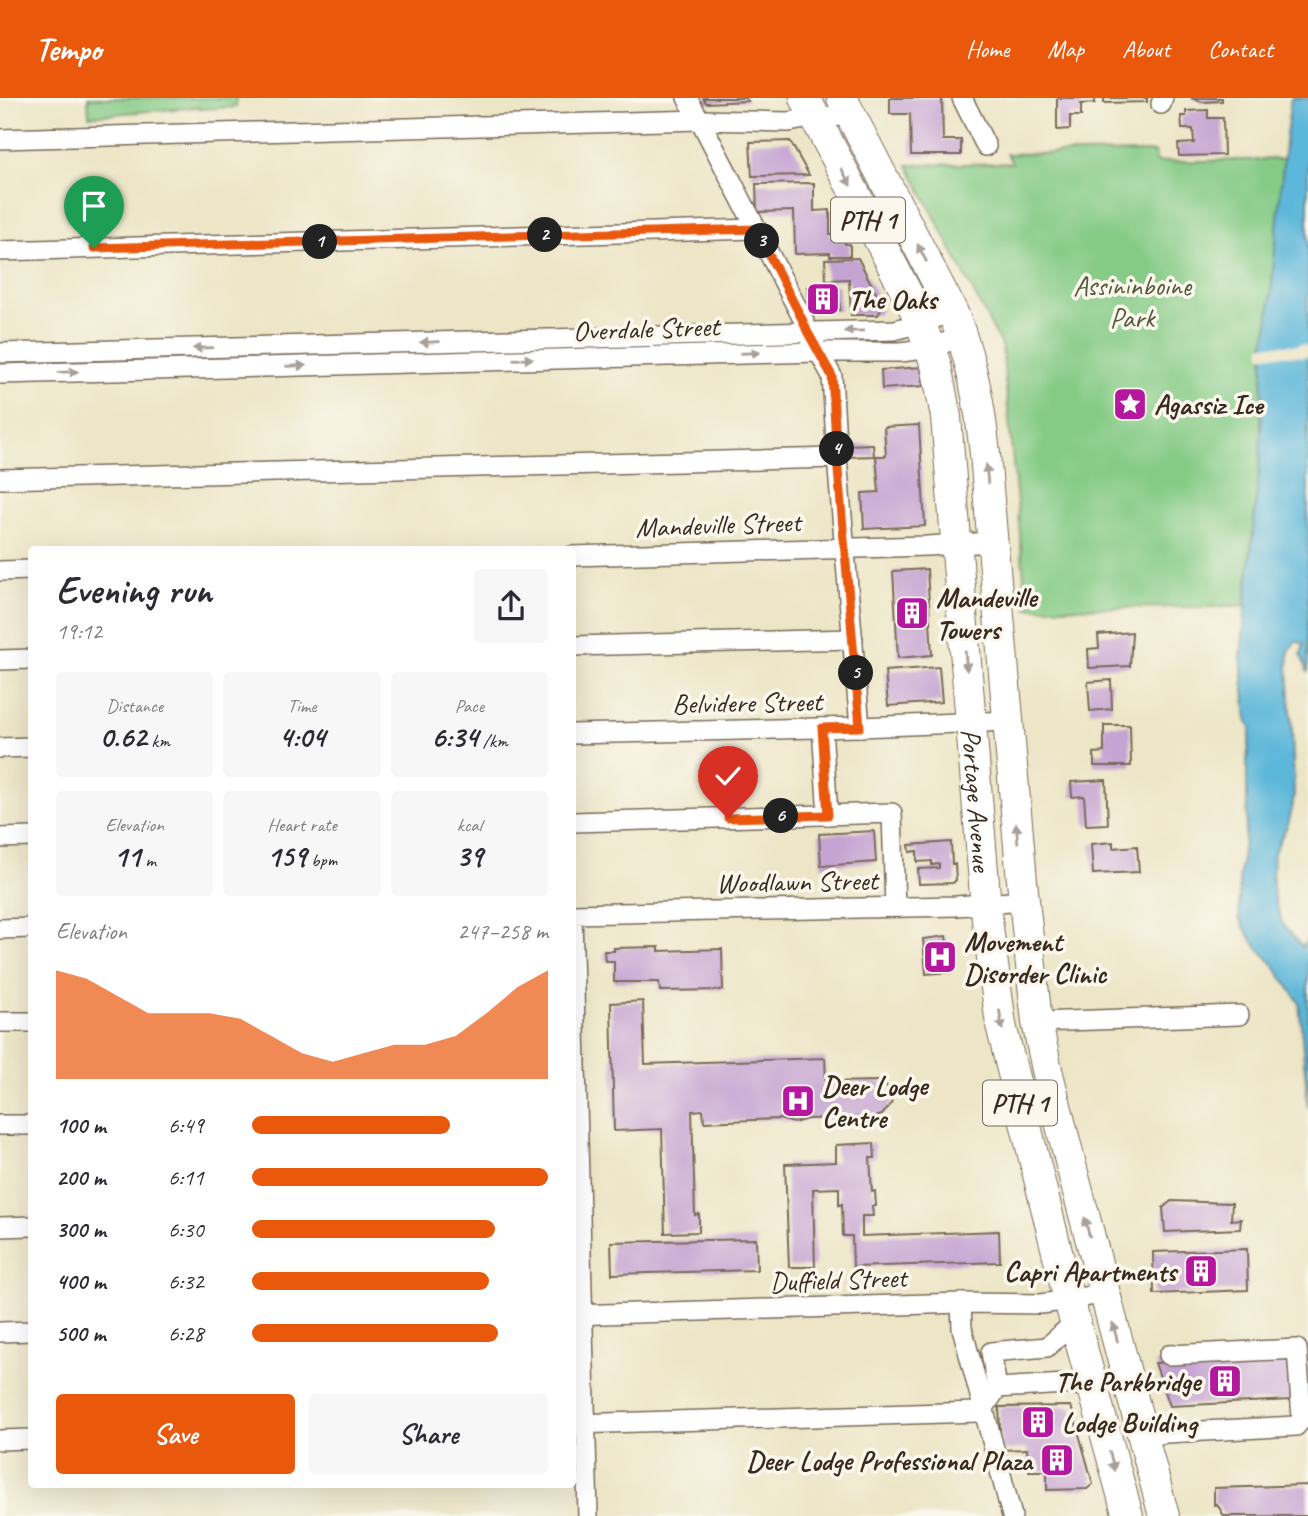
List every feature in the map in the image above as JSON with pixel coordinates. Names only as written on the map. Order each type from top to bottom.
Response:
[{"type":"highway","name":"Portage Avenue","points":[[810,107],[926,336],[936,365],[946,417],[986,904],[1001,1025],[1072,1311],[1128,1516]]},
{"type":"highway","name":"Portage Avenue","points":[[846,107],[958,325],[971,363],[981,410],[1037,1022],[1050,1083],[1164,1516]]},
{"type":"street","points":[[687,98],[832,376],[860,727]]},
{"type":"street","points":[[962,98],[986,146]]},
{"type":"street","points":[[0,139],[700,120],[789,122],[810,107],[846,107]]},
{"type":"street","points":[[0,251],[756,229]]},
{"type":"street","name":"Overdale Street","points":[[0,374],[901,352],[926,336],[958,325]]},
{"type":"street","name":"Overdale Street","points":[[0,353],[807,331],[895,330],[926,336]]},
{"type":"street","points":[[328,344],[329,365]]},
{"type":"street","points":[[0,480],[837,458]]},
{"type":"street","name":"Mandeville Street","points":[[576,556],[992,542]]},
{"type":"street","points":[[0,571],[28,570]]},
{"type":"street","points":[[576,646],[853,639]]},
{"type":"street","points":[[0,660],[28,659]]},
{"type":"street","name":"Belvidere Street","points":[[576,734],[1008,721]]},
{"type":"street","points":[[822,728],[828,815]]},
{"type":"street","points":[[0,748],[28,747]]},
{"type":"street","points":[[576,822],[892,813],[895,907]]},
{"type":"street","points":[[0,838],[28,837]]},
{"type":"street","name":"Woodlawn Street","points":[[576,914],[895,907],[1024,901]]},
{"type":"street","points":[[0,929],[28,928]]},
{"type":"street","points":[[1037,1022],[1239,1015]]},
{"type":"street","points":[[0,1023],[28,1022]]},
{"type":"street","points":[[0,1125],[28,1125]]},
{"type":"street","points":[[576,1214],[579,1423],[588,1516]]},
{"type":"street","points":[[0,1227],[28,1226]]},
{"type":"street","name":"Duffield Street","points":[[578,1315],[961,1303],[1041,1304],[1072,1311],[1105,1293]]},
{"type":"street","points":[[961,1303],[962,1328],[1012,1516]]},
{"type":"street","points":[[579,1423],[978,1412],[984,1408],[997,1388],[991,1352],[1047,1347],[1072,1311]]},
{"type":"street","points":[[0,1332],[28,1331]]},
{"type":"street","points":[[1143,1437],[1167,1433],[1296,1426],[1302,1419],[1297,1349],[1169,1355]]},
{"type":"street","points":[[997,1388],[1066,1384],[1092,1387]]},
{"type":"street","points":[[0,1440],[28,1439]]},
{"type":"green space","points":[[88,98],[236,98],[236,107],[199,107],[89,116]]},
{"type":"green space","name":"Assininboine Park","points":[[1155,152],[1156,162],[1284,159],[1268,327],[1264,344],[1260,460],[1245,605],[1027,608],[1002,347],[908,165],[1012,163],[1007,154]]},
{"type":"water","points":[[1291,98],[1308,98],[1308,673],[1301,655],[1304,643],[1295,642],[1289,652],[1288,669],[1294,794],[1288,824],[1274,852],[1272,874],[1274,898],[1283,925],[1302,947],[1308,938],[1308,1108],[1299,1002],[1273,964],[1253,942],[1239,918],[1239,878],[1247,820],[1247,761],[1251,726],[1247,720],[1241,657],[1260,460],[1264,344],[1268,327]]},
{"type":"pier","points":[[1261,345],[1308,345],[1308,356],[1261,355]]},
{"type":"building","points":[[703,98],[746,98],[748,101],[706,103]]},
{"type":"building","points":[[890,98],[942,98],[943,140],[961,140],[961,155],[911,155],[910,114],[890,114]]},
{"type":"building","points":[[1057,98],[1095,98],[1095,103],[1081,104],[1081,116],[1070,116],[1070,129],[1057,130]]},
{"type":"building","points":[[1104,98],[1147,98],[1147,102],[1104,103]]},
{"type":"building","points":[[1191,98],[1222,98],[1222,101],[1202,102]]},
{"type":"building","points":[[1208,110],[1208,118],[1223,118],[1224,155],[1179,156],[1178,144],[1194,143],[1193,129],[1182,129],[1181,116],[1186,116],[1186,111]]},
{"type":"building","points":[[790,141],[809,175],[752,176],[750,142]]},
{"type":"building","points":[[814,183],[814,211],[830,210],[830,235],[844,235],[845,244],[850,244],[850,256],[830,256],[830,253],[795,254],[794,211],[757,212],[756,184]]},
{"type":"building","points":[[858,258],[881,303],[882,308],[878,315],[851,315],[849,279],[826,280],[825,259]]},
{"type":"building","name":"The Oaks","points":[[838,285],[840,310],[809,312],[807,287]]},
{"type":"building","points":[[921,367],[923,386],[882,389],[881,370]]},
{"type":"building","points":[[919,425],[925,526],[864,529],[862,493],[879,492],[876,456],[886,456],[884,427]]},
{"type":"building","points":[[873,444],[874,456],[847,457],[847,445]]},
{"type":"building","name":"Mandeville Towers","points":[[927,569],[932,655],[898,658],[893,571]]},
{"type":"building","points":[[1132,632],[1130,666],[1089,668],[1088,649],[1099,648],[1098,635]]},
{"type":"building","points":[[939,667],[942,702],[888,706],[885,671]]},
{"type":"building","points":[[1111,680],[1112,709],[1090,711],[1088,682]]},
{"type":"building","points":[[1104,725],[1130,725],[1131,766],[1094,766],[1094,753],[1104,752]]},
{"type":"building","points":[[1106,780],[1108,824],[1086,825],[1084,796],[1072,797],[1071,782]]},
{"type":"building","points":[[874,831],[876,862],[821,866],[819,834]]},
{"type":"building","points":[[951,842],[956,880],[953,883],[919,884],[918,869],[939,868],[939,864],[932,865],[932,861],[917,862],[917,851],[910,852],[909,845]]},
{"type":"building","points":[[1113,842],[1113,848],[1137,846],[1139,872],[1093,874],[1091,844]]},
{"type":"building","points":[[946,936],[951,972],[926,974],[923,939]]},
{"type":"building","points":[[659,947],[659,951],[722,949],[723,990],[660,991],[659,982],[614,982],[614,961],[605,961],[604,951],[614,951],[614,948]]},
{"type":"building","points":[[643,1001],[645,1064],[825,1058],[826,1082],[880,1081],[886,1085],[892,1097],[891,1104],[882,1115],[875,1117],[807,1119],[794,1123],[779,1119],[704,1122],[703,1110],[692,1111],[695,1215],[699,1214],[699,1232],[665,1233],[662,1129],[614,1131],[611,1003]]},
{"type":"building","points":[[874,1143],[875,1158],[870,1158],[872,1192],[875,1191],[876,1206],[872,1206],[873,1216],[862,1216],[862,1236],[999,1231],[1000,1262],[853,1267],[852,1236],[843,1236],[839,1188],[813,1189],[815,1267],[789,1267],[785,1164],[836,1162],[836,1145]]},
{"type":"building","points":[[1171,1201],[1232,1203],[1231,1220],[1241,1219],[1240,1229],[1165,1232],[1163,1208]]},
{"type":"building","points":[[756,1239],[757,1270],[612,1274],[611,1242]]},
{"type":"building","name":"Capri Apartments","points":[[1247,1249],[1248,1290],[1154,1294],[1153,1252]]},
{"type":"building","name":"The Parkbridge","points":[[1288,1356],[1291,1400],[1170,1406],[1155,1363]]},
{"type":"building","points":[[1071,1406],[1093,1484],[1087,1489],[1047,1490],[1047,1471],[1029,1471],[1027,1449],[1001,1450],[999,1407]]},
{"type":"building","points":[[1308,1485],[1308,1516],[1224,1516],[1217,1504],[1214,1505],[1214,1488]]},
{"type":"place","name":"The Oaks","points":[[823,299]]},
{"type":"place","name":"Agassiz Ice","points":[[1130,404]]},
{"type":"place","name":"Mandeville Towers","points":[[912,613]]},
{"type":"place","name":"Movement Disorder Clinic","points":[[940,957]]},
{"type":"place","name":"Deer Lodge Centre","points":[[798,1101]]},
{"type":"place","name":"Capri Apartments","points":[[1201,1271]]},
{"type":"place","name":"The Parkbridge","points":[[1225,1381]]},
{"type":"place","name":"Lodge Building","points":[[1038,1422]]},
{"type":"place","name":"Deer Lodge Professional Plaza","points":[[1057,1460]]},
{"type":"route","points":[[94,248],[756,229],[832,376],[860,727],[822,728],[828,815],[728,818]]}]
